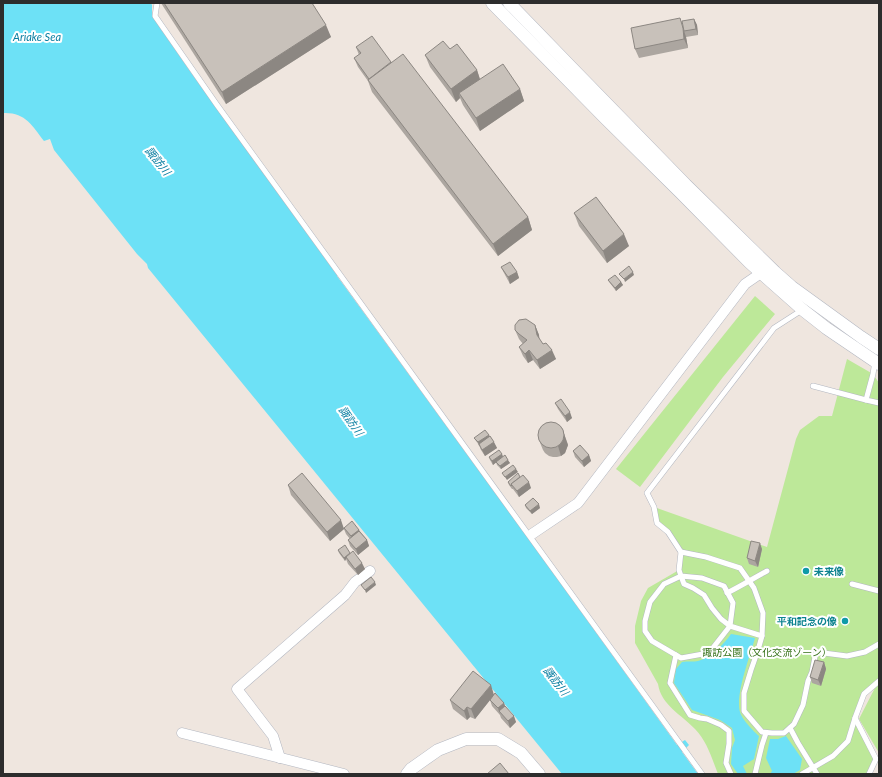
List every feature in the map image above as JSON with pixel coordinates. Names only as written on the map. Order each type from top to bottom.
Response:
[{"type":"street","points":[[492,3],[750,263],[803,310],[826,328],[877,362]]},
{"type":"street","points":[[509,3],[686,185],[775,272],[792,287],[879,349]]},
{"type":"street","points":[[532,534],[578,503],[745,284],[761,273]]},
{"type":"street","points":[[280,758],[273,736],[237,689],[345,595],[355,582],[370,571]]},
{"type":"street","points":[[182,733],[344,774]]},
{"type":"street","points":[[407,774],[411,769],[438,750],[466,739],[498,739],[521,753],[539,774]]},
{"type":"lane","points":[[157,3],[155,16],[213,99],[702,774]]},
{"type":"lane","points":[[762,636],[730,626],[721,619],[704,595],[684,584],[679,570],[681,552],[668,532],[657,523],[654,507],[647,493],[774,328],[803,310]]},
{"type":"lane","points":[[866,400],[877,362]]},
{"type":"lane","points":[[812,386],[879,403]]},
{"type":"lane","points":[[681,552],[706,557],[740,568],[754,588],[763,613],[762,636],[750,670],[744,693],[744,711],[762,732],[784,732],[794,724],[803,705],[816,652],[847,656],[865,652],[879,644]]},
{"type":"lane","points":[[727,593],[767,571]]},
{"type":"lane","points":[[681,576],[702,578],[724,586],[733,603],[730,626],[712,649],[703,654],[681,658],[652,641],[645,631],[645,621],[650,602],[664,584],[681,576]]},
{"type":"lane","points":[[852,584],[879,591]]},
{"type":"lane","points":[[676,655],[670,682],[690,715],[707,719],[721,725],[729,731],[729,744],[726,763],[731,774]]},
{"type":"lane","points":[[802,774],[833,756],[848,741],[864,694],[879,680]]},
{"type":"lane","points":[[855,718],[876,759],[869,774]]},
{"type":"lane","points":[[790,728],[817,774]]},
{"type":"lane","points":[[756,774],[766,733]]},
{"type":"green space","points":[[755,296],[775,314],[723,377],[640,487],[616,469]]},
{"type":"green space","name":"諏訪公園（文化交流ゾーン）","points":[[847,359],[873,374],[879,383],[879,753],[859,719],[878,682],[864,694],[855,718],[876,759],[868,774],[718,774],[703,739],[695,729],[663,698],[658,684],[635,643],[635,626],[641,601],[648,588],[679,570],[681,552],[668,532],[657,523],[654,507],[767,547],[796,439],[800,430],[819,416],[832,416]]},
{"type":"water","points":[[3,3],[151,3],[152,16],[192,74],[677,745],[685,740],[689,745],[682,752],[698,774],[562,774],[148,268],[147,264],[137,254],[54,150],[50,139],[44,141],[32,125],[22,117],[11,113],[3,113]]},
{"type":"water","points":[[731,634],[755,638],[741,686],[739,705],[743,718],[759,736],[754,759],[743,766],[747,774],[738,774],[731,764],[732,748],[735,740],[732,728],[720,720],[692,710],[674,683],[676,669],[682,662],[698,661],[708,657],[721,646]]},
{"type":"water","points":[[786,736],[802,759],[800,770],[793,774],[770,774],[772,771],[766,758],[770,739],[778,739]]},
{"type":"building","points":[[164,3],[312,3],[326,25],[222,92]]},
{"type":"building","points":[[680,18],[684,39],[635,49],[631,28]]},
{"type":"building","points":[[694,19],[696,29],[684,31],[682,21]]},
{"type":"building","points":[[372,36],[391,62],[369,79],[354,58],[361,53],[356,47]]},
{"type":"building","points":[[443,41],[450,49],[457,44],[477,70],[451,89],[425,55]]},
{"type":"building","points":[[403,54],[528,217],[493,244],[368,80]]},
{"type":"building","points":[[503,64],[520,89],[476,118],[459,93]]},
{"type":"building","points":[[596,197],[624,234],[603,251],[574,213]]},
{"type":"building","points":[[510,262],[517,272],[508,277],[501,267]]},
{"type":"building","points":[[629,266],[633,272],[624,279],[619,274]]},
{"type":"building","points":[[615,275],[621,282],[615,288],[608,280]]},
{"type":"building","points":[[526,319],[535,325],[537,335],[543,344],[546,343],[552,350],[537,360],[529,350],[525,354],[519,347],[527,340],[515,330],[515,325],[519,320]]},
{"type":"building","points":[[561,399],[570,412],[565,416],[555,403]]},
{"type":"building","points":[[551,422],[560,426],[564,435],[560,444],[551,448],[542,444],[538,435],[542,426]]},
{"type":"building","points":[[485,430],[489,435],[478,442],[474,438]]},
{"type":"building","points":[[490,436],[494,442],[482,450],[479,444]]},
{"type":"building","points":[[580,445],[589,455],[582,461],[573,451]]},
{"type":"building","points":[[499,450],[502,454],[492,461],[489,457]]},
{"type":"building","points":[[505,455],[508,460],[500,466],[496,462]]},
{"type":"building","points":[[513,465],[516,469],[505,477],[502,473]]},
{"type":"building","points":[[302,473],[341,520],[327,532],[288,485]]},
{"type":"building","points":[[518,473],[520,477],[511,484],[511,486],[508,482]]},
{"type":"building","points":[[523,475],[529,482],[517,491],[511,484]]},
{"type":"building","points":[[533,498],[539,504],[530,511],[525,505]]},
{"type":"building","points":[[352,521],[359,530],[351,536],[344,528]]},
{"type":"building","points":[[359,531],[367,540],[356,549],[348,540]]},
{"type":"building","points":[[751,541],[760,543],[755,561],[747,558]]},
{"type":"building","points":[[345,545],[350,553],[344,558],[338,550]]},
{"type":"building","points":[[353,551],[362,563],[355,569],[346,557]]},
{"type":"building","points":[[371,577],[375,582],[365,590],[361,585]]},
{"type":"building","points":[[815,660],[824,662],[818,680],[810,677]]},
{"type":"building","points":[[473,671],[491,685],[471,709],[467,707],[464,711],[450,700]]},
{"type":"building","points":[[495,693],[504,703],[498,708],[490,700]]},
{"type":"building","points":[[505,706],[514,716],[508,721],[499,711]]},
{"type":"building","points":[[500,763],[509,774],[487,774]]},
{"type":"place","name":"未来像","points":[[806,571]]},
{"type":"place","name":"平和記念の像","points":[[845,621]]},
{"type":"water label","name":"Ariake Sea","points":[[37,37]]},
{"type":"water label","name":"諏訪川","points":[[158,161]]},
{"type":"water label","name":"諏訪川","points":[[351,421]]},
{"type":"water label","name":"諏訪川","points":[[556,681]]}]
